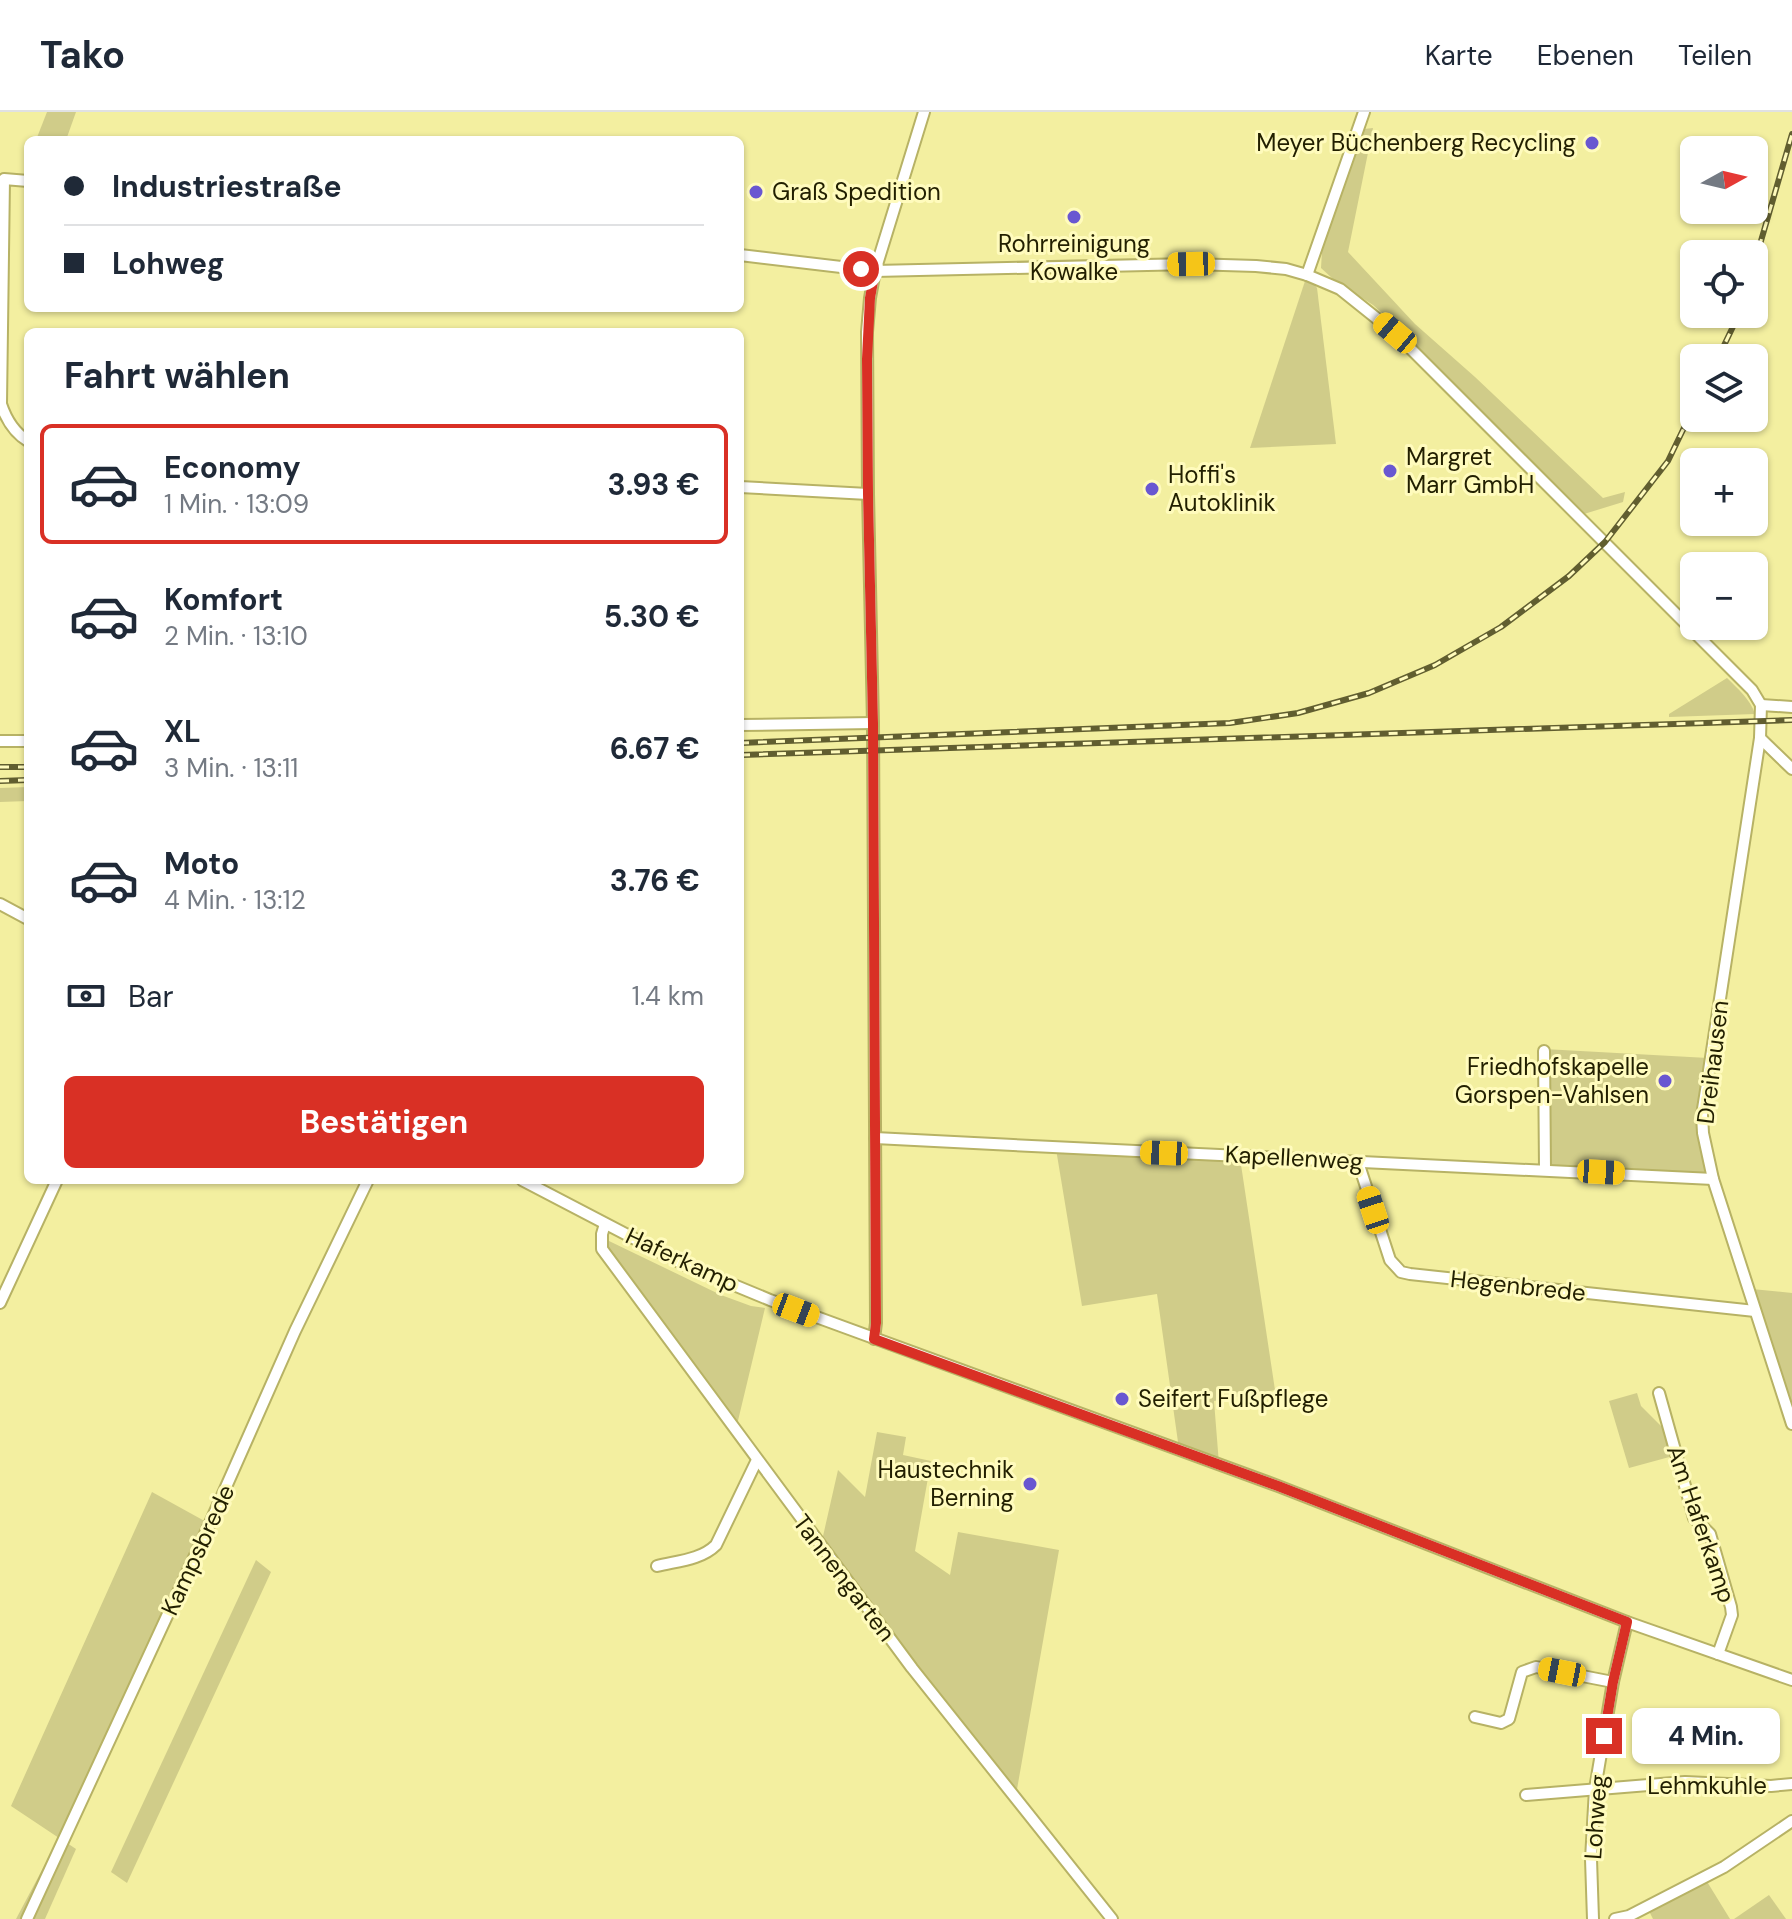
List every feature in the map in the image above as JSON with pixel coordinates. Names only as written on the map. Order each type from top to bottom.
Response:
[{"type":"street","points":[[874,1339],[873,723],[867,332],[875,271],[924,112]]},
{"type":"street","points":[[1307,275],[1364,112]]},
{"type":"street","points":[[24,181],[4,179],[1,404],[13,430],[24,438]]},
{"type":"street","points":[[744,255],[875,271],[1191,264],[1256,266],[1286,269],[1340,289],[1395,333],[1752,690],[1761,705],[1792,707]]},
{"type":"street","points":[[744,487],[868,494]]},
{"type":"street","name":"Dreihausen","points":[[1761,705],[1760,738],[1702,1115],[1713,1179],[1792,1424]]},
{"type":"street","points":[[744,725],[873,723]]},
{"type":"street","points":[[1760,738],[1792,769]]},
{"type":"street","points":[[0,741],[24,741]]},
{"type":"street","points":[[0,904],[24,917]]},
{"type":"street","points":[[1544,1051],[1545,1169]]},
{"type":"street","name":"Kapellenweg","points":[[875,1138],[1713,1179]]},
{"type":"street","name":"Hegenbrede","points":[[1358,1162],[1390,1260],[1401,1272],[1755,1311]]},
{"type":"street","points":[[0,1303],[55,1184]]},
{"type":"street","name":"Kampsbrede","points":[[27,1919],[295,1331],[366,1184]]},
{"type":"street","name":"Haferkamp","points":[[530,1184],[710,1276],[1278,1486],[1627,1622],[1792,1680]]},
{"type":"street","name":"Tannengarten","points":[[605,1224],[602,1249],[912,1668],[1112,1919]]},
{"type":"street","name":"Am Haferkamp","points":[[1659,1393],[1694,1518],[1710,1534],[1731,1607],[1732,1615],[1718,1654]]},
{"type":"street","points":[[657,1566],[700,1556],[716,1545],[757,1460]]},
{"type":"street","name":"Lohweg","points":[[1593,1919],[1591,1859],[1595,1789],[1613,1682],[1627,1622]]},
{"type":"street","points":[[1475,1717],[1501,1723],[1509,1719],[1522,1672],[1536,1667],[1613,1682]]},
{"type":"street","name":"Lehmkuhle","points":[[1526,1795],[1685,1782],[1792,1784]]},
{"type":"street","points":[[1615,1919],[1629,1916],[1724,1867],[1792,1821]]},
{"type":"shaded area","points":[[47,112],[76,112],[67,136],[38,136]]},
{"type":"shaded area","points":[[1373,128],[1348,252],[1415,324],[1603,498],[1625,492],[1623,502],[1584,514],[1401,330],[1373,305],[1321,268],[1322,251],[1364,129]]},
{"type":"shaded area","points":[[1307,275],[1317,288],[1336,444],[1250,448]]},
{"type":"shaded area","points":[[1727,678],[1747,699],[1755,714],[1669,717],[1669,714]]},
{"type":"shaded area","points":[[24,787],[24,801],[0,802],[0,788]]},
{"type":"shaded area","points":[[1544,1049],[1708,1058],[1702,1092],[1709,1175],[1545,1167]]},
{"type":"shaded area","points":[[1056,1149],[1240,1158],[1275,1390],[1214,1401],[1219,1464],[1179,1449],[1157,1294],[1082,1306]]},
{"type":"shaded area","points":[[609,1241],[721,1295],[765,1308],[736,1429],[608,1252]]},
{"type":"shaded area","points":[[1752,1289],[1792,1293],[1792,1412]]},
{"type":"shaded area","points":[[1637,1393],[1641,1406],[1666,1431],[1673,1456],[1629,1468],[1609,1401]]},
{"type":"shaded area","points":[[877,1432],[906,1437],[903,1455],[931,1461],[915,1551],[950,1575],[958,1532],[1059,1550],[1016,1795],[821,1545],[838,1470],[865,1497]]},
{"type":"shaded area","points":[[152,1492],[210,1524],[21,1919],[16,1919],[59,1838],[11,1806]]},
{"type":"shaded area","points":[[256,1560],[271,1572],[127,1883],[111,1872]]},
{"type":"shaded area","points":[[64,1841],[76,1849],[45,1919],[29,1919]]},
{"type":"shaded area","points":[[1706,1880],[1730,1919],[1653,1919],[1649,1911]]},
{"type":"shaded area","points":[[1769,1895],[1786,1919],[1734,1919]]},
{"type":"railway","points":[[1761,240],[1792,134]]},
{"type":"railway","points":[[1725,344],[1732,328]]},
{"type":"railway","points":[[744,743],[1230,723],[1298,713],[1369,693],[1435,665],[1501,627],[1569,576],[1605,542],[1668,461],[1682,432]]},
{"type":"railway","points":[[744,755],[1792,720]]},
{"type":"railway","points":[[0,767],[24,767]]},
{"type":"railway","points":[[0,781],[24,780]]},
{"type":"place","name":"Meyer Büchenberg Recycling","points":[[1592,143]]},
{"type":"place","name":"Graß Spedition","points":[[756,192]]},
{"type":"place","name":"Rohrreinigung Kowalke","points":[[1074,217]]},
{"type":"place","name":"Margret Marr GmbH","points":[[1390,471]]},
{"type":"place","name":"Hoffi's Autoklinik","points":[[1152,489]]},
{"type":"place","name":"Friedhofskapelle Gorspen-Vahlsen","points":[[1665,1081]]},
{"type":"place","name":"Seifert Fußpflege","points":[[1122,1399]]},
{"type":"place","name":"Haustechnik Berning","points":[[1030,1484]]},
{"type":"route","points":[[861,269],[875,271],[867,332],[873,723],[874,1339],[1278,1486],[1627,1622],[1604,1736]]}]
